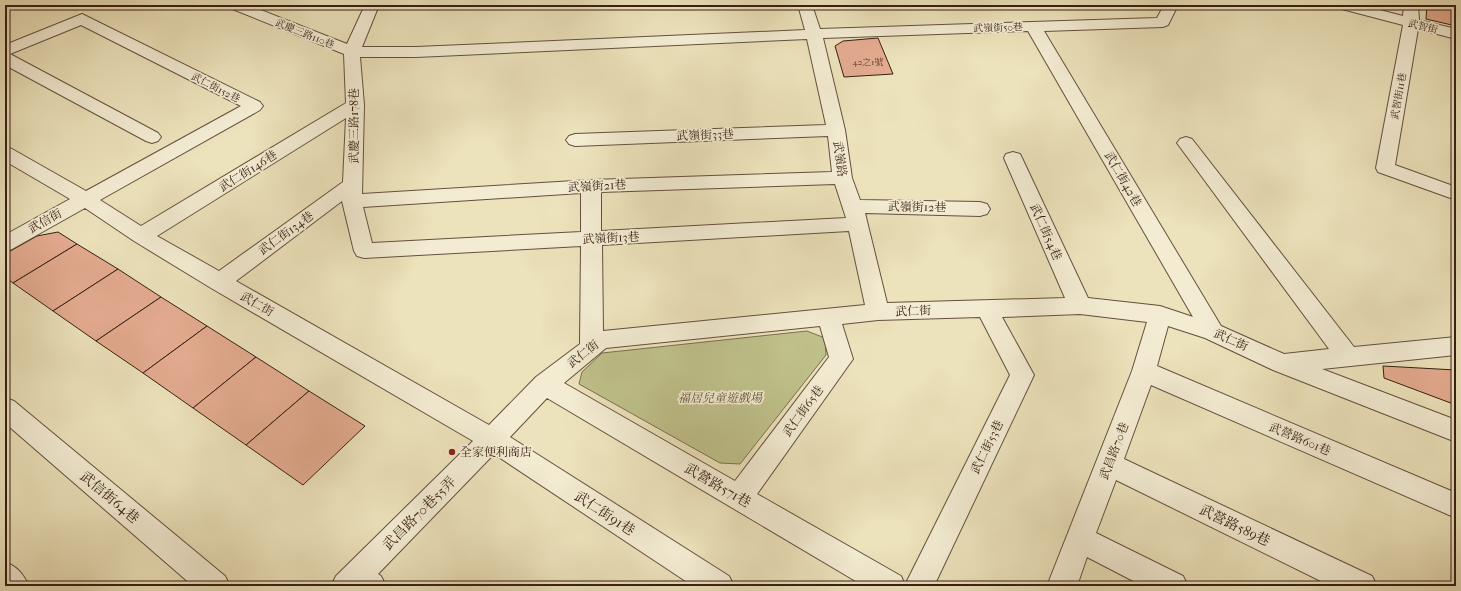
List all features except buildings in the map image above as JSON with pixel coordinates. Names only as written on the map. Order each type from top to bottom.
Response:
[{"type":"street","name":"武慶三路110巷","points":[[235,5],[352,52]]},
{"type":"street","name":"武慶三路178巷","points":[[364,250],[353,193],[355,105],[352,52],[372,5]]},
{"type":"street","name":"武嶺路","points":[[805,5],[814,34],[836,130],[842,178],[855,215],[878,312]]},
{"type":"street","name":"武嶺街50巷","points":[[352,52],[424,52],[814,34],[1163,22],[1171,5]]},
{"type":"street","name":"武智街","points":[[1343,5],[1456,34]]},
{"type":"street","name":"武智街11巷","points":[[1411,5],[1411,23],[1385,168],[1456,194]]},
{"type":"street","name":"武仁街152巷","points":[[5,51],[82,19],[254,106],[85,199]]},
{"type":"street","name":"武仁街42巷","points":[[1033,26],[1213,332]]},
{"type":"street","points":[[5,58],[152,137]]},
{"type":"street","name":"武仁街146巷","points":[[141,236],[355,105]]},
{"type":"street","name":"武嶺街33巷","points":[[575,140],[836,130]]},
{"type":"street","points":[[1186,143],[1348,357]]},
{"type":"street","name":"武仁街","points":[[5,153],[85,199],[141,236],[219,282],[492,439],[545,384],[592,348],[600,340],[878,312],[1080,306],[1160,315],[1213,332],[1281,363],[1456,431]]},
{"type":"street","name":"武仁街54巷","points":[[1013,158],[1080,306]]},
{"type":"street","name":"武嶺街21巷","points":[[353,193],[842,178]]},
{"type":"street","points":[[591,186],[590,239],[592,348]]},
{"type":"street","name":"武仁街134巷","points":[[219,282],[353,193]]},
{"type":"street","name":"武信街","points":[[5,244],[85,199]]},
{"type":"street","name":"武嶺街12巷","points":[[855,215],[980,209]]},
{"type":"street","name":"武嶺街13巷","points":[[364,250],[590,239],[855,215]]},
{"type":"street","name":"武仁街53巷","points":[[919,586],[1022,375],[987,309]]},
{"type":"street","name":"武昌路70巷","points":[[1062,586],[1144,371],[1160,315]]},
{"type":"street","name":"武仁街65巷","points":[[739,497],[841,359],[828,317]]},
{"type":"street","name":"武仁街","points":[[1281,363],[1456,346]]},
{"type":"street","name":"武營路601巷","points":[[1144,371],[1456,506]]},
{"type":"street","name":"武營路571巷","points":[[545,384],[891,586]]},
{"type":"street","name":"武信街64巷","points":[[5,408],[215,586]]},
{"type":"street","name":"武昌路70巷55弄","points":[[358,582],[492,439]]},
{"type":"street","name":"武仁街91巷","points":[[492,439],[719,586]]},
{"type":"street","name":"武營路589巷","points":[[1108,464],[1362,586]]},
{"type":"street","points":[[1080,540],[1173,586]]},
{"type":"street","points":[[5,576],[14,586]]},
{"type":"green space","name":"福居兒童遊戲場","points":[[807,331],[825,338],[826,355],[740,464],[720,463],[579,384],[582,372],[602,353]]},
{"type":"place","name":"全家便利商店","points":[[452,452]]}]
